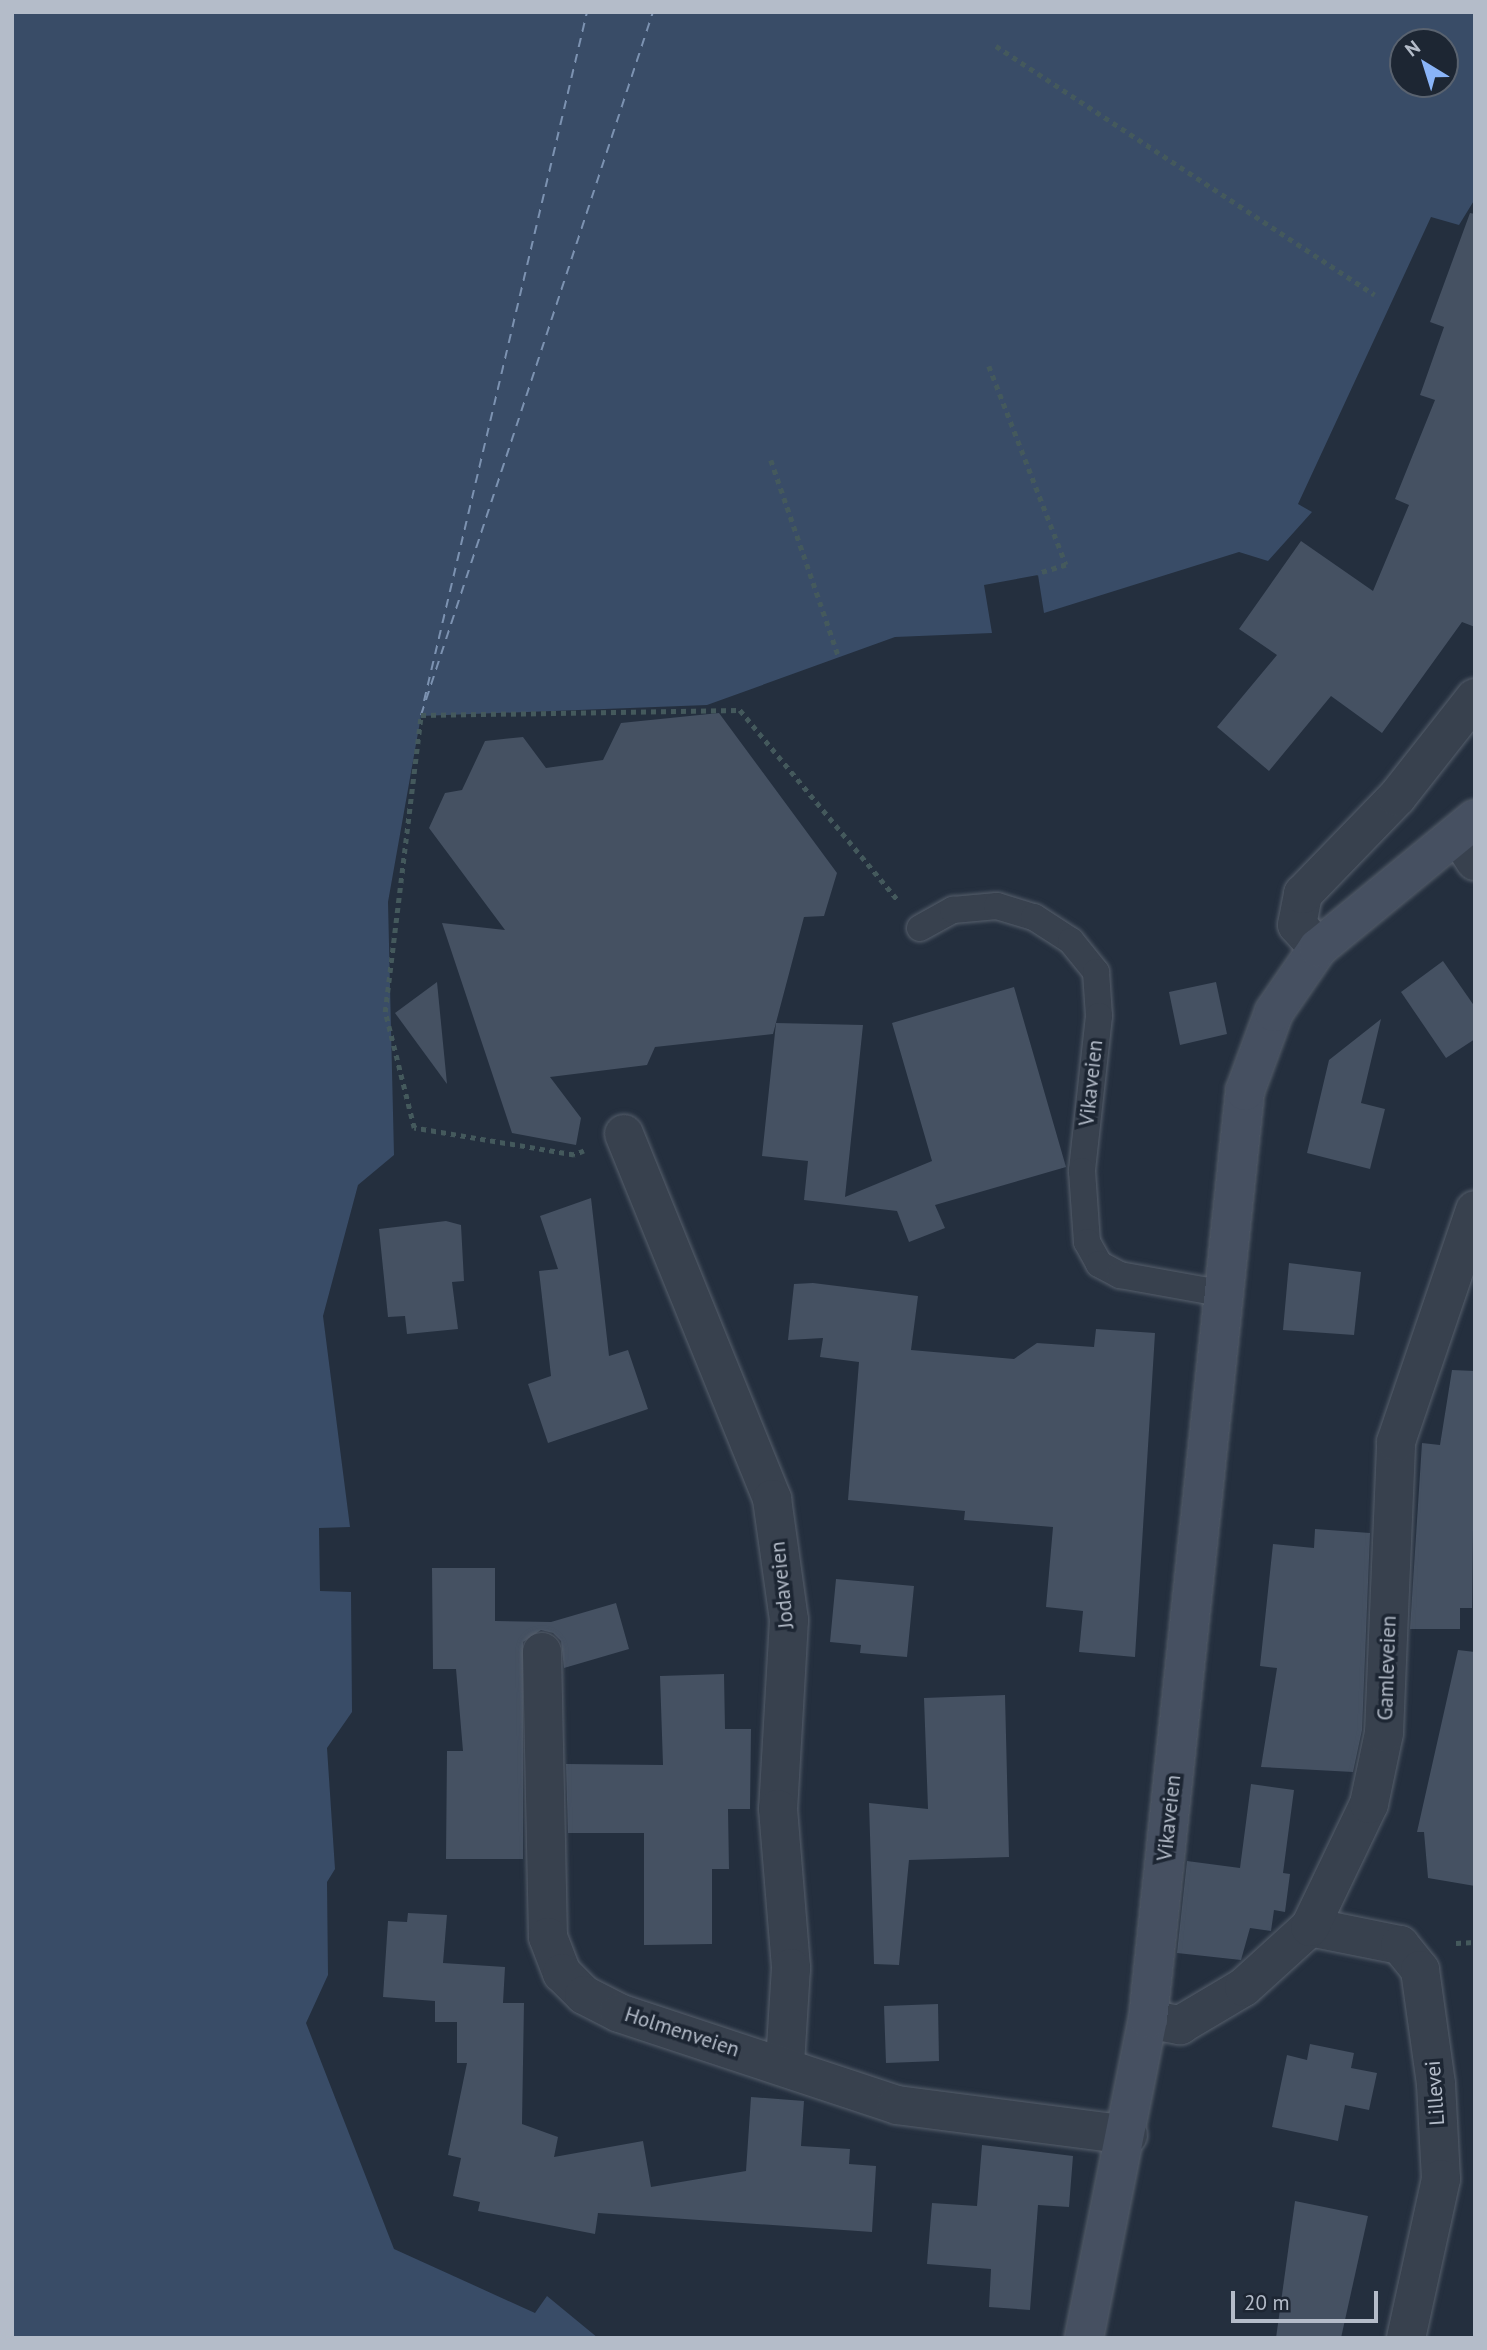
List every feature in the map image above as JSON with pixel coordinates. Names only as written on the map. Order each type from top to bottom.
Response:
[{"type":"main road","name":"Vikaveien","points":[[1084,2338],[1128,2135],[1148,2019],[1226,1294],[1245,1091],[1274,1012],[1318,948],[1469,838]]},
{"type":"street","points":[[1318,948],[1297,925],[1303,894],[1397,797],[1475,698]]},
{"type":"street","name":"Jodaveien","points":[[624,1135],[772,1499],[789,1620],[778,1809],[791,1968],[785,2064]]},
{"type":"street","name":"Gamleveien","points":[[1148,2019],[1181,2025],[1244,1987],[1310,1927],[1369,1804],[1384,1733],[1396,1442],[1475,1210]]},
{"type":"street","name":"Holmenveien","points":[[542,1652],[548,1937],[562,1973],[584,1995],[619,2013],[785,2064],[897,2105],[1128,2135]]},
{"type":"street","name":"Lillevei","points":[[1310,1927],[1400,1945],[1422,1979],[1441,2179],[1406,2338]]},
{"type":"lane","name":"Vikaveien","points":[[920,928],[953,910],[997,906],[1034,918],[1071,941],[1096,972],[1098,1016],[1082,1171],[1087,1242],[1099,1264],[1120,1275],[1226,1294]]},
{"type":"path","points":[[996,46],[1375,295]]},
{"type":"path","points":[[989,366],[1066,565],[1037,574]]},
{"type":"path","points":[[771,460],[839,657]]},
{"type":"path","points":[[624,1135],[574,1155],[414,1128],[385,1012],[421,715],[740,710],[920,928]]},
{"type":"water","points":[[12,12],[1475,12],[1475,199],[1459,225],[1431,217],[1298,504],[1312,512],[1268,561],[1239,552],[1044,613],[1038,575],[984,585],[992,633],[895,637],[707,705],[421,716],[388,902],[394,1155],[358,1185],[323,1316],[350,1527],[319,1528],[320,1591],[351,1592],[352,1712],[327,1748],[335,1869],[327,1882],[328,1975],[306,2023],[394,2249],[535,2313],[547,2296],[598,2338],[12,2338]]},
{"type":"building","points":[[1470,213],[1475,214],[1475,627],[1462,622],[1382,733],[1331,696],[1269,771],[1217,727],[1277,655],[1239,629],[1301,541],[1373,591],[1409,505],[1395,499],[1435,400],[1420,395],[1444,327],[1430,322]]},
{"type":"building","points":[[719,713],[837,873],[824,916],[804,917],[773,1034],[655,1047],[647,1065],[550,1077],[581,1118],[576,1145],[512,1133],[442,923],[505,930],[429,828],[445,793],[462,790],[485,741],[523,737],[546,768],[603,760],[621,723]]},
{"type":"building","points":[[1443,961],[1475,1007],[1475,1039],[1446,1058],[1401,992]]},
{"type":"building","points":[[437,982],[447,1084],[395,1013]]},
{"type":"building","points":[[1216,982],[1227,1034],[1180,1045],[1169,992]]},
{"type":"building","points":[[1014,987],[1066,1167],[935,1205],[945,1228],[909,1242],[897,1211],[804,1200],[808,1161],[762,1156],[776,1023],[863,1025],[845,1197],[932,1161],[892,1023]]},
{"type":"building","points":[[1381,1019],[1361,1103],[1385,1109],[1370,1169],[1307,1153],[1329,1060]]},
{"type":"building","points":[[591,1198],[609,1356],[628,1350],[648,1409],[548,1443],[528,1384],[551,1376],[539,1271],[558,1269],[540,1216]]},
{"type":"building","points":[[446,1221],[461,1225],[464,1281],[452,1282],[458,1329],[407,1334],[405,1316],[388,1317],[379,1229]]},
{"type":"building","points":[[1289,1263],[1361,1272],[1354,1335],[1283,1330]]},
{"type":"building","points":[[813,1283],[918,1296],[911,1350],[1014,1359],[1037,1343],[1094,1347],[1096,1329],[1155,1333],[1135,1657],[1079,1652],[1083,1611],[1046,1607],[1053,1527],[964,1520],[965,1511],[848,1500],[859,1362],[820,1357],[823,1338],[788,1340],[794,1284]]},
{"type":"building","points":[[1452,1370],[1475,1371],[1472,1608],[1460,1608],[1460,1629],[1410,1629],[1422,1443],[1440,1445]]},
{"type":"building","points":[[1315,1529],[1370,1533],[1362,1730],[1353,1772],[1261,1767],[1277,1668],[1260,1666],[1273,1544],[1314,1548]]},
{"type":"building","points":[[432,1568],[495,1568],[495,1621],[551,1622],[616,1603],[629,1649],[564,1668],[561,1641],[553,1633],[541,1630],[523,1642],[523,1859],[446,1859],[447,1751],[463,1751],[456,1669],[433,1669]]},
{"type":"building","points":[[836,1579],[914,1586],[907,1657],[860,1653],[861,1645],[830,1642]]},
{"type":"building","points":[[1458,1650],[1475,1652],[1475,1886],[1428,1878],[1424,1832],[1417,1832]]},
{"type":"building","points":[[724,1674],[725,1729],[751,1729],[750,1809],[728,1809],[729,1869],[712,1869],[712,1944],[644,1945],[644,1833],[568,1833],[566,1764],[663,1765],[660,1676]]},
{"type":"building","points":[[1005,1695],[1009,1857],[909,1860],[899,1965],[874,1964],[869,1803],[928,1809],[924,1698]]},
{"type":"building","points":[[1251,1784],[1294,1790],[1283,1873],[1290,1874],[1285,1912],[1274,1910],[1271,1931],[1250,1928],[1241,1960],[1177,1953],[1187,1861],[1240,1868]]},
{"type":"building","points":[[408,1913],[447,1915],[443,1963],[505,1967],[503,2003],[524,2003],[522,2124],[558,2137],[554,2157],[643,2141],[651,2187],[746,2171],[751,2097],[804,2101],[801,2146],[850,2149],[849,2164],[876,2166],[872,2232],[598,2213],[595,2234],[478,2211],[480,2202],[453,2196],[461,2158],[448,2155],[467,2063],[457,2063],[457,2022],[435,2022],[435,2001],[383,1997],[388,1921],[407,1922]]},
{"type":"building","points":[[938,2004],[939,2061],[886,2063],[884,2006]]},
{"type":"building","points":[[1310,2044],[1354,2053],[1351,2068],[1377,2073],[1369,2110],[1345,2105],[1338,2141],[1272,2127],[1287,2055],[1307,2060]]},
{"type":"building","points":[[982,2145],[1073,2156],[1069,2207],[1038,2205],[1030,2310],[989,2307],[991,2269],[927,2264],[932,2203],[977,2206]]},
{"type":"building","points":[[1295,2201],[1368,2216],[1341,2338],[1276,2338]]},
{"type":"ferry route","points":[[424,701],[587,12]]},
{"type":"ferry route","points":[[421,715],[653,12]]}]
